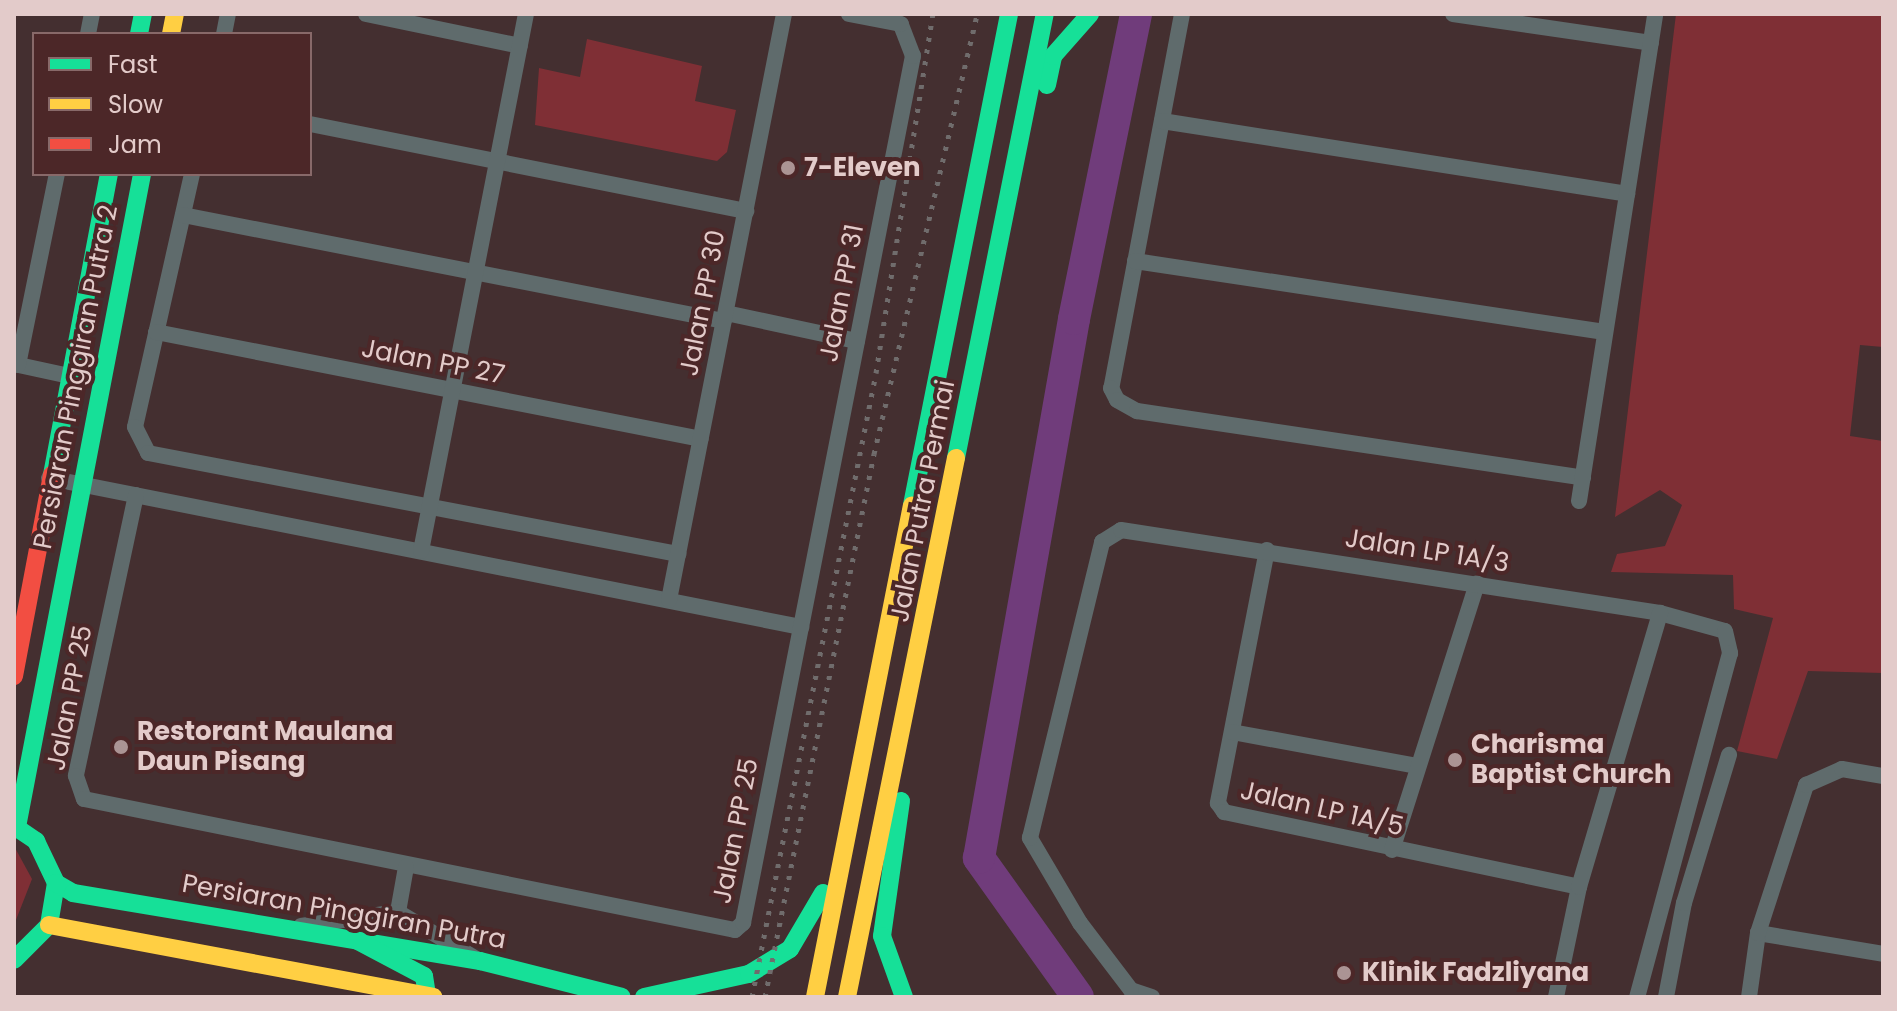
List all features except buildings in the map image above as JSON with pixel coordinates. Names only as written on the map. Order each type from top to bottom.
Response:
[{"type":"main road","name":"Jalan Putra Permai","points":[[847,997],[1045,14]]},
{"type":"main road","points":[[983,326],[1015,237],[1053,56],[1090,14]]},
{"type":"main road","name":"Jalan Putra Permai","points":[[815,997],[839,854],[1005,18]]},
{"type":"main road","name":"Persiaran Pinggiran Putra 2","points":[[14,676],[65,375],[109,176]]},
{"type":"main road","name":"Persiaran Pinggiran Putra 2","points":[[16,826],[142,176]]},
{"type":"main road","points":[[904,997],[882,936],[906,715]]},
{"type":"main road","points":[[14,960],[49,925],[56,883],[43,851],[16,826]]},
{"type":"main road","points":[[644,997],[725,983],[790,949],[809,926],[839,854]]},
{"type":"main road","name":"Persiaran Pinggiran Putra","points":[[56,883],[73,893],[301,926],[480,961],[622,997]]},
{"type":"main road","points":[[49,925],[430,996],[424,976],[384,961],[352,937]]},
{"type":"street","points":[[366,14],[520,46]]},
{"type":"street","points":[[421,551],[526,14]]},
{"type":"street","name":"Jalan PP 30","points":[[669,600],[784,14]]},
{"type":"street","name":"Jalan PP 31","points":[[801,627],[914,43],[901,24],[849,14]]},
{"type":"street","points":[[1182,14],[1111,388],[1137,411],[1583,478]]},
{"type":"street","points":[[1453,14],[1651,43]]},
{"type":"street","points":[[1579,501],[1655,14]]},
{"type":"street","points":[[1162,121],[1627,194]]},
{"type":"street","points":[[312,124],[746,211]]},
{"type":"street","points":[[57,176],[16,365],[65,375]]},
{"type":"street","points":[[192,176],[135,427],[148,453],[678,554]]},
{"type":"street","points":[[183,215],[475,273],[857,341]]},
{"type":"street","points":[[1135,261],[1605,332]]},
{"type":"street","name":"Jalan PP 27","points":[[156,332],[701,439]]},
{"type":"street","points":[[49,478],[801,627]]},
{"type":"street","name":"Jalan PP 25","points":[[136,495],[76,776],[79,793],[95,803],[406,867],[735,930],[743,923],[801,627]]},
{"type":"street","name":"Jalan LP 1A/3","points":[[1152,997],[1131,990],[1030,838],[1102,542],[1111,531],[1129,530],[1477,583],[1660,613],[1713,624],[1725,631],[1730,653],[1637,997]]},
{"type":"street","name":"Jalan LP 1A/5","points":[[1267,550],[1218,803],[1224,812],[1392,850],[1579,887]]},
{"type":"street","points":[[1392,850],[1477,583]]},
{"type":"street","points":[[1556,997],[1579,887],[1660,613]]},
{"type":"street","points":[[1232,732],[1418,766]]},
{"type":"street","points":[[1666,997],[1684,903],[1729,755]]},
{"type":"street","points":[[1749,997],[1758,933],[1800,796],[1816,777],[1842,769],[1883,776]]},
{"type":"street","points":[[398,912],[406,867]]},
{"type":"street","points":[[301,926],[398,912],[480,961]]},
{"type":"street","points":[[1758,933],[1883,954]]},
{"type":"shaded area","points":[[1676,14],[1883,14],[1883,347],[1860,345],[1850,436],[1883,441],[1883,673],[1808,671],[1777,759],[1737,751],[1773,618],[1734,609],[1733,575],[1611,572],[1617,554],[1665,546],[1682,505],[1660,490],[1615,517]]},
{"type":"shaded area","points":[[587,39],[702,66],[695,101],[736,110],[727,152],[717,161],[535,125],[539,68],[580,77]]},
{"type":"shaded area","points":[[14,846],[32,879],[14,925]]},
{"type":"waterway","points":[[1078,997],[979,858],[1074,319],[1136,14]]},
{"type":"railway","points":[[752,997],[876,373],[933,14]]},
{"type":"railway","points":[[765,997],[874,454],[977,14]]},
{"type":"traffic: fast","points":[[139,32],[143,14]]},
{"type":"traffic: fast","points":[[912,505],[1009,14]]},
{"type":"traffic: fast","points":[[956,458],[1045,14]]},
{"type":"traffic: fast","points":[[1047,85],[1053,56],[1090,14]]},
{"type":"traffic: fast","points":[[52,475],[109,176]]},
{"type":"traffic: fast","points":[[17,827],[142,176]]},
{"type":"traffic: fast","points":[[901,801],[882,936],[904,997]]},
{"type":"traffic: fast","points":[[14,826],[36,841],[56,883],[49,925],[14,960]]},
{"type":"traffic: fast","points":[[56,883],[73,893],[480,961],[622,997]]},
{"type":"traffic: fast","points":[[644,997],[749,974],[790,949],[823,893]]},
{"type":"traffic: fast","points":[[356,940],[424,976],[427,996]]},
{"type":"traffic: slow","points":[[171,32],[175,14]]},
{"type":"traffic: slow","points":[[847,997],[956,458]]},
{"type":"traffic: slow","points":[[815,997],[912,505]]},
{"type":"traffic: slow","points":[[49,925],[433,997]]},
{"type":"traffic: jam","points":[[14,676],[52,475]]},
{"type":"place","name":"7-Eleven","points":[[788,168]]},
{"type":"place","name":"Restorant Maulana Daun Pisang","points":[[121,747]]},
{"type":"place","name":"Charisma Baptist Church","points":[[1455,760]]},
{"type":"place","name":"Klinik Fadzliyana","points":[[1344,973]]}]
